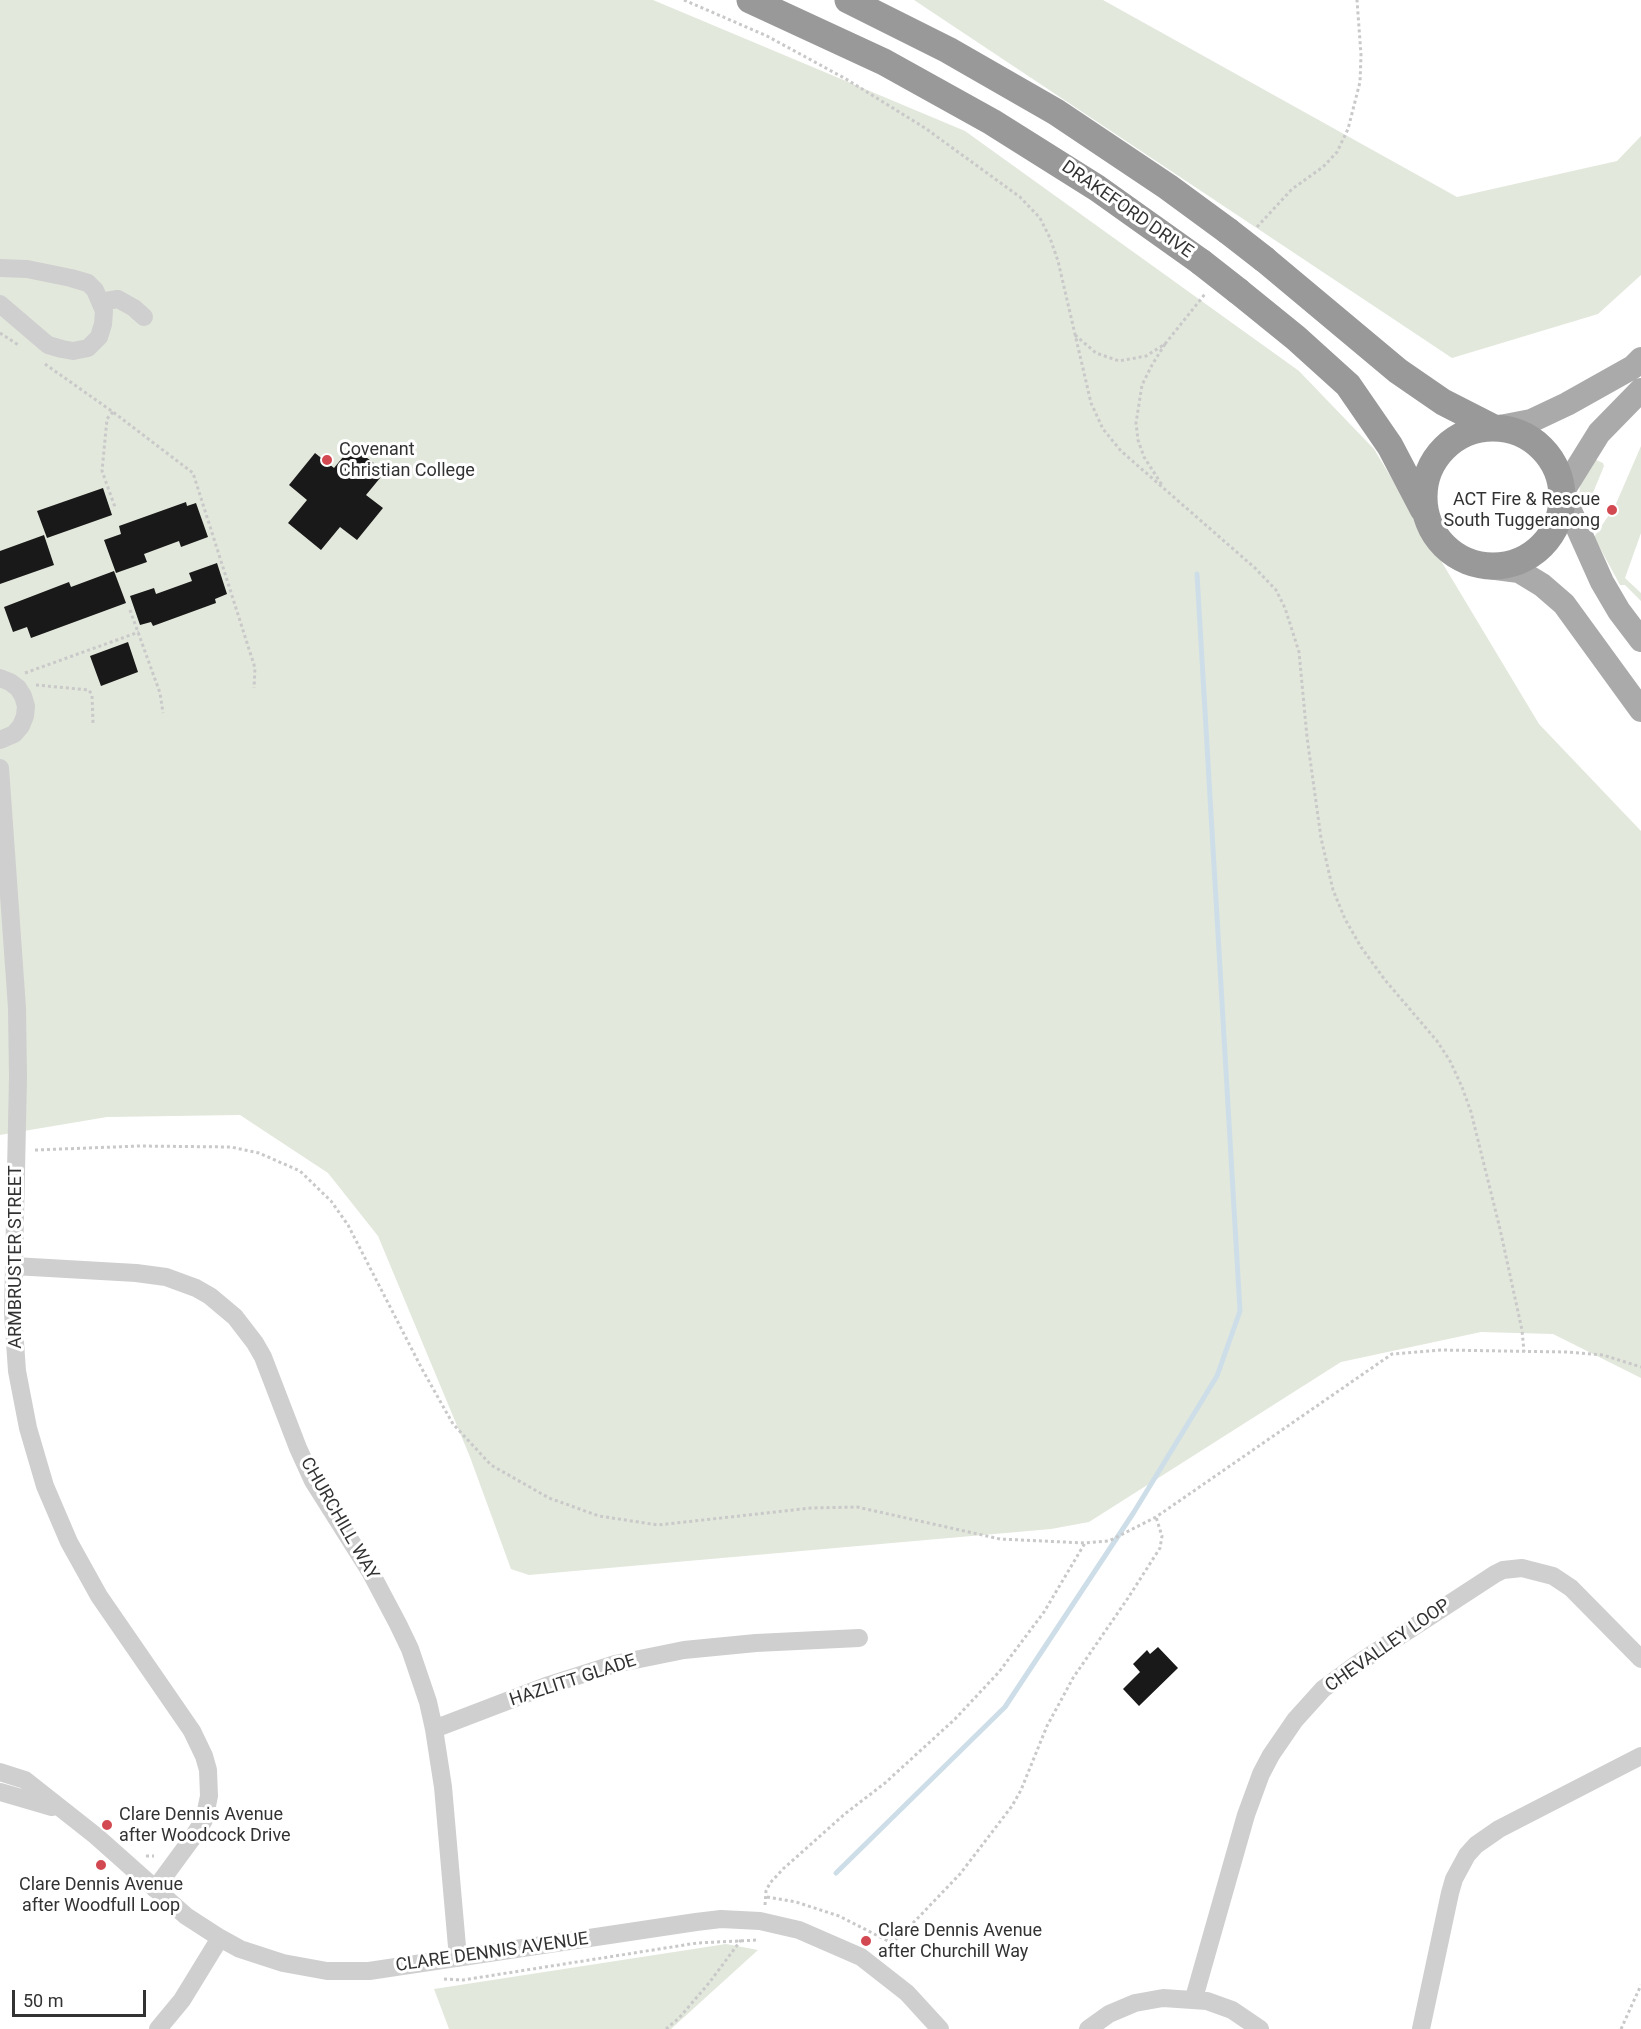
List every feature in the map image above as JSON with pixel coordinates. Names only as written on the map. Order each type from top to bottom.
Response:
[{"type":"highway","name":"DRAKEFORD DRIVE","points":[[750,0],[885,62],[992,122],[1097,188],[1201,262],[1296,338],[1348,385],[1390,446],[1425,513]]},
{"type":"highway","points":[[848,0],[948,50],[1056,112],[1168,187],[1228,231],[1398,372],[1443,402],[1496,427],[1523,434],[1543,447],[1557,467],[1563,493],[1560,518],[1549,538],[1532,555],[1511,564],[1488,567],[1466,562],[1447,550],[1433,534],[1425,513],[1423,492],[1427,472],[1438,454],[1453,440],[1471,430],[1496,427]]},
{"type":"main road","points":[[1496,427],[1531,421],[1567,404],[1633,367],[1641,359]]},
{"type":"main road","points":[[1641,390],[1599,433],[1563,493],[1602,582],[1619,611],[1641,640]]},
{"type":"main road","points":[[1488,567],[1519,571],[1542,585],[1564,604],[1641,710]]},
{"type":"street","points":[[0,268],[27,269],[88,283],[95,290],[104,311],[99,337],[88,348],[73,351],[48,345],[0,304]]},
{"type":"street","points":[[100,302],[118,299],[144,317]]},
{"type":"street","points":[[0,678],[18,688],[26,706],[21,726],[14,734],[0,740]]},
{"type":"street","name":"ARMBRUSTER STREET","points":[[0,768],[17,1008],[18,1077],[13,1313],[17,1371],[28,1428],[45,1486],[69,1542],[99,1596],[192,1731],[206,1763],[209,1796],[204,1820],[166,1862],[155,1889]]},
{"type":"street","name":"CHURCHILL WAY","points":[[14,1266],[136,1273],[166,1277],[210,1296],[235,1317],[255,1343],[263,1357],[313,1481],[371,1573],[398,1623],[410,1649],[428,1702],[443,1788],[458,1958]]},
{"type":"street","name":"CHEVALLEY LOOP","points":[[1194,1998],[1246,1815],[1261,1774],[1294,1720],[1323,1689],[1357,1664],[1495,1574],[1503,1570],[1522,1568],[1553,1575],[1571,1588],[1641,1659]]},
{"type":"street","name":"HAZLITT GLADE","points":[[434,1729],[549,1685],[615,1664],[684,1650],[756,1643],[859,1638]]},
{"type":"street","points":[[1421,2029],[1450,1893],[1454,1879],[1467,1855],[1476,1845],[1499,1829],[1641,1756]]},
{"type":"street","name":"CLARE DENNIS AVENUE","points":[[0,1772],[25,1780],[96,1836],[186,1916],[240,1948],[283,1963],[327,1971],[369,1971],[696,1922],[722,1919],[745,1920],[799,1930],[852,1952],[908,1993],[940,2029]]},
{"type":"street","name":"CLARE DENNIS AVENUE","points":[[0,1792],[60,1809]]},
{"type":"street","points":[[158,2029],[182,2000],[220,1938]]},
{"type":"street","points":[[1088,2029],[1109,2014],[1135,2003],[1164,1998],[1194,1998],[1232,2010],[1260,2029]]},
{"type":"path","points":[[684,0],[767,36],[846,79],[925,128],[1020,197],[1040,218],[1050,238],[1058,261],[1091,403],[1103,429],[1121,451],[1255,568],[1276,590],[1285,608],[1299,652],[1307,737],[1322,838],[1333,890],[1345,919],[1361,947],[1385,980],[1437,1041],[1450,1061],[1462,1087],[1471,1112],[1500,1229],[1522,1330],[1524,1352]]},
{"type":"path","points":[[1256,229],[1292,189],[1323,167],[1337,152],[1348,129],[1360,82],[1358,0]]},
{"type":"path","points":[[1167,491],[1153,473],[1138,441],[1136,423],[1142,385],[1165,344],[1207,291]]},
{"type":"path","points":[[0,333],[28,352]]},
{"type":"path","points":[[1075,335],[1096,353],[1119,361],[1146,356],[1165,344]]},
{"type":"path","points":[[38,359],[194,473],[255,668],[254,688]]},
{"type":"path","points":[[113,412],[107,420],[102,471],[115,507]]},
{"type":"path","points":[[130,610],[160,693],[163,712]]},
{"type":"path","points":[[22,676],[139,632]]},
{"type":"path","points":[[30,684],[89,690],[92,695],[93,723]]},
{"type":"path","points":[[16,1151],[140,1146],[231,1147],[260,1153],[300,1171],[331,1201],[348,1225],[453,1424],[491,1465],[549,1498],[599,1516],[658,1525],[811,1508],[856,1507],[1000,1539],[1085,1543],[1109,1541],[1156,1517],[1392,1354],[1442,1350],[1566,1352],[1604,1355],[1641,1367]]},
{"type":"path","points":[[890,1942],[916,1920],[960,1874],[1012,1806],[1022,1790],[1047,1726],[1073,1678],[1160,1548],[1162,1536],[1156,1517]]},
{"type":"path","points":[[666,2029],[709,1983],[740,1941],[747,1905],[764,1908],[766,1891],[770,1883],[784,1868],[846,1813],[885,1783],[955,1719],[999,1672],[1044,1612],[1085,1543]]},
{"type":"path","points":[[870,1938],[873,1933]]},
{"type":"path","points":[[1622,2029],[1641,1985]]},
{"type":"shaded area","points":[[0,0],[653,0],[965,131],[1299,371],[1374,449],[1539,724],[1641,831],[1641,1378],[1553,1334],[1481,1332],[1341,1362],[1089,1522],[1051,1529],[529,1575],[511,1569],[470,1457],[378,1236],[328,1173],[240,1115],[107,1117],[0,1135]]},
{"type":"shaded area","points":[[914,0],[1103,0],[1457,197],[1617,161],[1641,136],[1641,275],[1598,314],[1452,358]]},
{"type":"shaded area","points":[[1641,446],[1641,533],[1625,578],[1641,593],[1641,601],[1625,585],[1620,585],[1594,537],[1615,506]]},
{"type":"shaded area","points":[[1594,459],[1603,463],[1604,466],[1588,505],[1582,508],[1579,500],[1580,483]]},
{"type":"shaded area","points":[[726,1944],[758,1950],[671,2029],[449,2029],[434,1989]]},
{"type":"building","points":[[352,446],[385,472],[366,495],[383,508],[357,540],[340,527],[321,550],[288,523],[307,500],[289,485],[315,453],[334,468]]},
{"type":"building","points":[[103,488],[112,515],[47,538],[37,511]]},
{"type":"building","points":[[186,502],[187,506],[196,503],[208,537],[181,547],[179,541],[144,554],[147,562],[116,573],[104,540],[121,534],[119,526]]},
{"type":"building","points":[[44,535],[54,565],[0,584],[0,551]]},
{"type":"building","points":[[217,563],[227,594],[215,599],[216,603],[153,626],[151,622],[140,625],[130,596],[154,588],[156,594],[192,581],[189,573]]},
{"type":"building","points":[[114,571],[126,603],[31,638],[27,627],[13,632],[4,607],[69,582],[71,587]]},
{"type":"building","points":[[128,642],[138,672],[101,686],[90,656]]},
{"type":"building","points":[[1158,1647],[1178,1668],[1139,1706],[1123,1689],[1140,1672],[1133,1664],[1147,1650],[1150,1654]]},
{"type":"waterway","points":[[836,1873],[1005,1707],[1134,1512],[1217,1376],[1240,1311],[1197,574]]},
{"type":"place","name":"Covenant Christian College","points":[[327,460]]},
{"type":"place","name":"ACT Fire & Rescue South Tuggeranong","points":[[1612,510]]},
{"type":"place","name":"Clare Dennis Avenue after Woodcock Drive","points":[[107,1825]]},
{"type":"place","name":"Clare Dennis Avenue after Woodfull Loop","points":[[101,1865]]},
{"type":"place","name":"Clare Dennis Avenue after Churchill Way","points":[[866,1941]]}]
